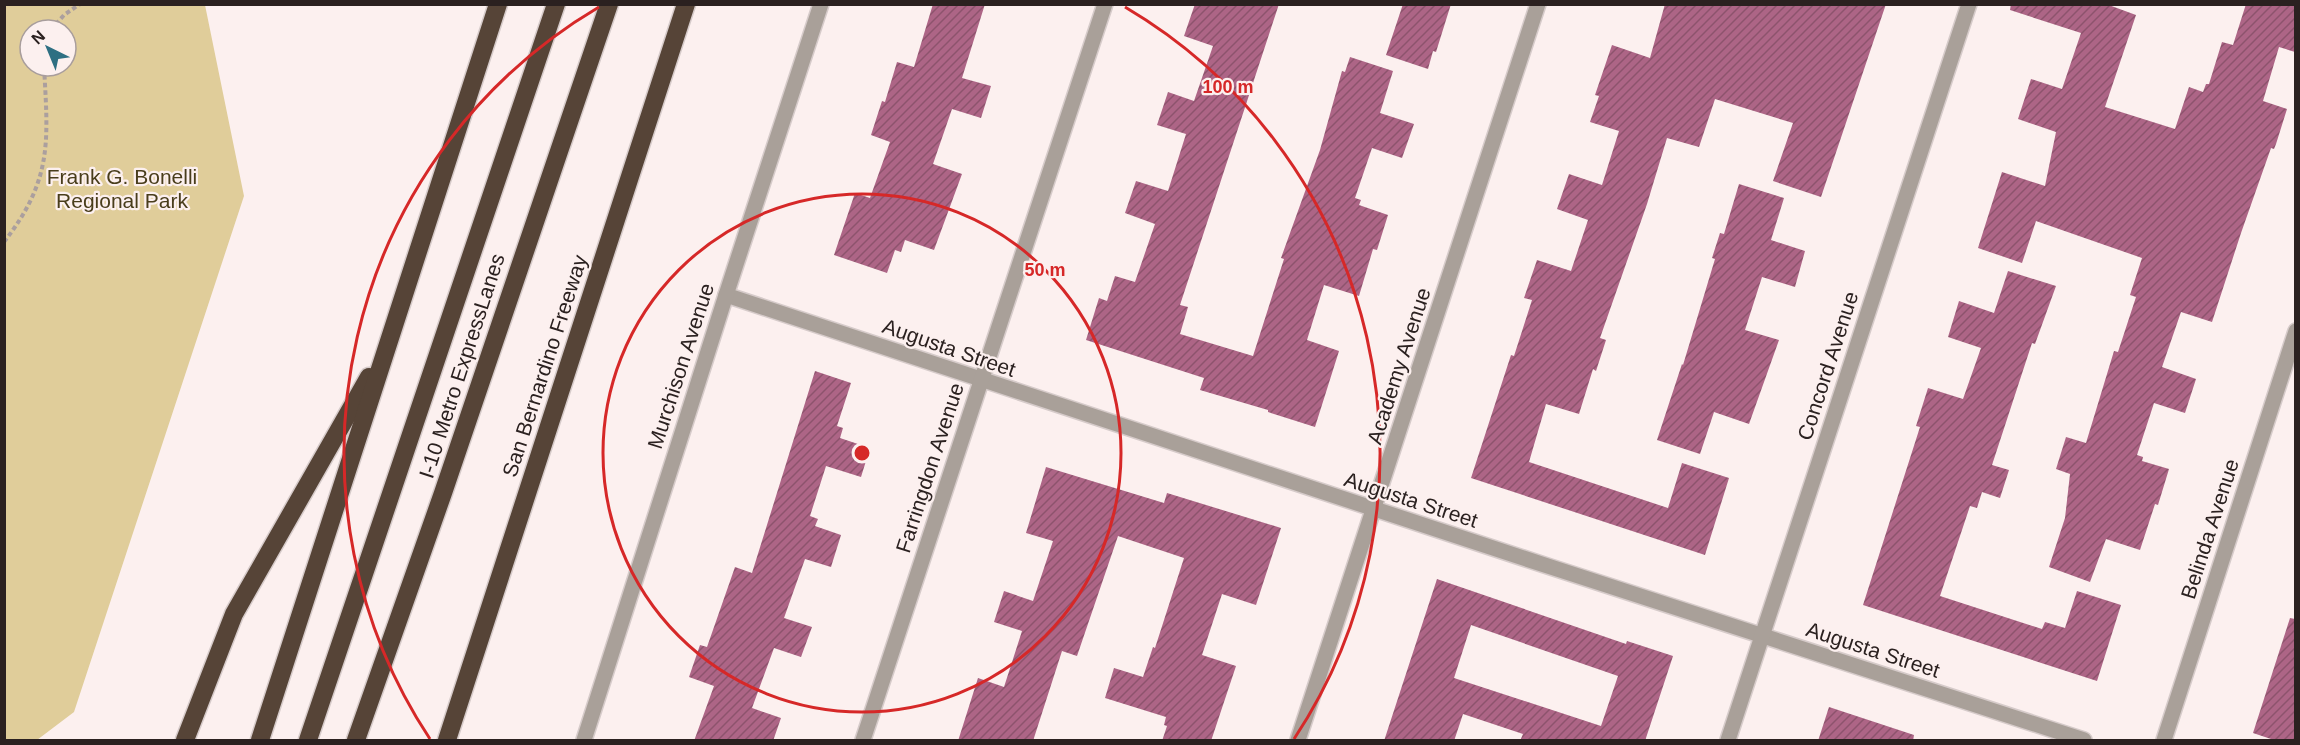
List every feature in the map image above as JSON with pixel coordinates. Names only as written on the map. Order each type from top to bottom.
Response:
[{"type":"highway","points":[[260,741],[498,4]]},
{"type":"highway","name":"I-10 Metro ExpressLanes","points":[[308,741],[556,4]]},
{"type":"highway","name":"I-10 Metro ExpressLanes","points":[[356,741],[609,4]]},
{"type":"highway","name":"San Bernardino Freeway","points":[[447,741],[686,4]]},
{"type":"highway","points":[[185,741],[234,614],[388,344]]},
{"type":"street","name":"Murchison Avenue","points":[[584,741],[821,4]]},
{"type":"street","name":"Farringdon Avenue","points":[[863,741],[1105,4]]},
{"type":"street","name":"Academy Avenue","points":[[1298,741],[1538,4]]},
{"type":"street","name":"Concord Avenue","points":[[1728,741],[1969,4]]},
{"type":"street","name":"Augusta Street","points":[[726,295],[1374,511],[2084,741]]},
{"type":"street","name":"Belinda Avenue","points":[[2164,741],[2295,331]]},
{"type":"path","points":[[61,18],[80,4]]},
{"type":"path","points":[[4,242],[33,199],[45,160],[47,126],[45,78]]},
{"type":"green space","name":"Frank G. Bonelli Regional Park","points":[[4,5],[205,5],[244,196],[74,712],[37,740],[4,740]]},
{"type":"building","points":[[933,4],[985,4],[962,78],[991,86],[981,118],[952,109],[933,164],[962,174],[934,250],[905,240],[901,252],[895,250],[887,273],[834,255],[855,193],[870,198],[890,142],[871,135],[882,101],[885,102],[897,62],[914,67]]},
{"type":"building","points":[[1195,4],[1279,4],[1180,305],[1188,307],[1180,334],[1253,356],[1284,259],[1281,258],[1320,150],[1342,71],[1345,72],[1350,57],[1393,71],[1380,113],[1414,124],[1402,158],[1372,148],[1355,198],[1361,200],[1359,205],[1388,215],[1377,250],[1373,249],[1359,296],[1324,285],[1307,340],[1339,351],[1315,427],[1200,390],[1204,378],[1086,340],[1099,298],[1107,301],[1115,276],[1135,282],[1155,224],[1125,213],[1136,181],[1168,191],[1186,134],[1157,125],[1168,92],[1194,101],[1213,46],[1184,36]]},
{"type":"building","points":[[1403,4],[1451,4],[1436,52],[1433,51],[1428,69],[1386,55]]},
{"type":"building","points":[[1665,4],[1886,4],[1821,197],[1773,181],[1793,123],[1715,99],[1699,147],[1667,138],[1647,204],[1600,338],[1606,340],[1596,371],[1593,369],[1579,414],[1546,404],[1529,462],[1668,508],[1682,463],[1729,478],[1705,555],[1471,478],[1511,355],[1514,356],[1532,300],[1524,298],[1537,260],[1571,271],[1588,220],[1557,209],[1569,174],[1602,185],[1619,131],[1590,122],[1599,96],[1595,95],[1612,45],[1650,58]]},
{"type":"building","points":[[2011,4],[2106,4],[2136,15],[2105,107],[2175,129],[2189,87],[2203,92],[2206,84],[2209,84],[2222,42],[2233,45],[2246,4],[2295,4],[2295,52],[2279,47],[2263,101],[2287,109],[2276,144],[2274,149],[2271,148],[2241,233],[2212,322],[2181,312],[2162,367],[2196,379],[2185,413],[2154,403],[2137,455],[2143,457],[2142,461],[2169,469],[2158,505],[2155,504],[2140,550],[2106,539],[2090,582],[2049,567],[2065,518],[2070,474],[2056,469],[2066,437],[2086,443],[2114,351],[2118,352],[2136,297],[2130,295],[2142,258],[2036,221],[2022,263],[1978,248],[2002,172],[2045,186],[2056,132],[2018,119],[2031,79],[2062,89],[2081,33],[2010,10]]},
{"type":"building","points":[[1739,184],[1784,198],[1771,240],[1805,251],[1795,287],[1762,277],[1745,330],[1779,340],[1749,424],[1714,412],[1700,454],[1657,440],[1683,365],[1715,259],[1712,258],[1720,233],[1724,234]]},
{"type":"building","points":[[2008,271],[2056,286],[2035,344],[2032,343],[1992,465],[2009,470],[2000,498],[1982,492],[1977,508],[1970,506],[1940,596],[2042,629],[2045,622],[2065,628],[2077,591],[2121,605],[2097,681],[1863,605],[1920,427],[1916,426],[1928,388],[1963,399],[1981,348],[1948,337],[1959,301],[1994,313]]},
{"type":"building","points":[[815,371],[851,383],[837,426],[843,428],[840,438],[870,448],[861,477],[826,466],[810,516],[818,519],[815,526],[841,535],[831,567],[805,559],[784,618],[812,627],[801,657],[774,648],[752,708],[781,718],[773,741],[694,741],[714,686],[689,677],[700,645],[707,647],[735,567],[752,573]]},
{"type":"building","points":[[1046,467],[1164,503],[1167,493],[1281,528],[1256,605],[1222,594],[1202,655],[1236,666],[1211,741],[1162,741],[1167,726],[1164,725],[1166,717],[1105,698],[1114,668],[1143,677],[1153,647],[1155,648],[1184,558],[1118,536],[1077,656],[1062,651],[1033,741],[958,741],[978,678],[1004,687],[1022,631],[994,622],[1004,591],[1033,601],[1053,541],[1026,533]]},
{"type":"building","points":[[1437,579],[1626,644],[1627,641],[1673,656],[1645,741],[1520,741],[1523,734],[1463,714],[1454,741],[1384,741]],"holes":[[[1471,625],[1618,676],[1601,726],[1454,678]]]},
{"type":"building","points":[[2290,618],[2295,619],[2295,741],[2277,741],[2253,733]]},
{"type":"building","points":[[1829,707],[1914,735],[1913,741],[1818,741]]}]
